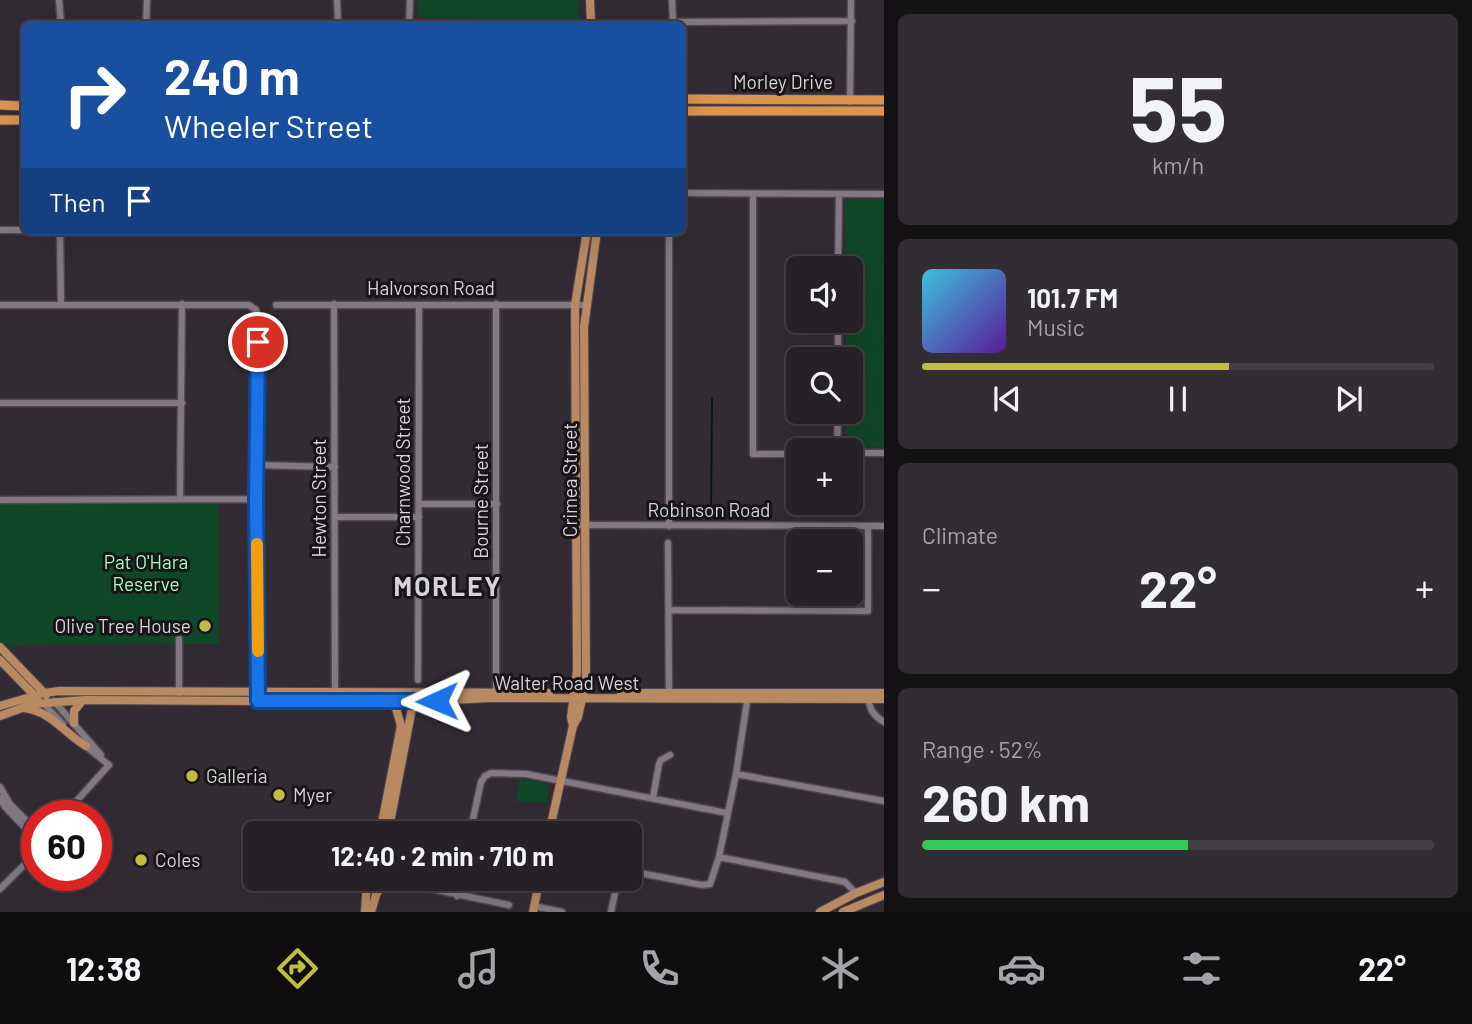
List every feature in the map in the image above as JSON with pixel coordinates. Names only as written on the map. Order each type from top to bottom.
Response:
[{"type":"highway","name":"Morley Drive","points":[[686,99],[884,100]]},
{"type":"highway","points":[[0,106],[21,106]]},
{"type":"highway","name":"Morley Drive","points":[[686,111],[884,111]]},
{"type":"highway","points":[[0,120],[21,120]]},
{"type":"main road","points":[[590,0],[591,21]]},
{"type":"main road","name":"Crimea Street","points":[[579,695],[575,305],[586,235]]},
{"type":"main road","name":"Crimea Street","points":[[552,821],[573,726],[571,717],[586,681],[586,305],[596,235]]},
{"type":"main road","points":[[0,647],[39,694],[42,702]]},
{"type":"main road","points":[[0,660],[19,680],[54,701]]},
{"type":"main road","points":[[14,701],[20,691],[19,680]]},
{"type":"main road","name":"Walter Road West","points":[[258,697],[335,693],[410,697],[868,696],[884,693]]},
{"type":"main road","name":"Walter Road West","points":[[0,706],[39,694],[384,701],[410,697]]},
{"type":"main road","name":"Walter Road West","points":[[0,716],[42,702],[179,696]]},
{"type":"main road","name":"Walter Road West","points":[[868,696],[884,699]]},
{"type":"main road","points":[[382,821],[401,726],[410,697]]},
{"type":"main road","points":[[390,821],[410,697]]},
{"type":"main road","points":[[74,723],[74,711],[80,702],[85,700]]},
{"type":"main road","points":[[384,701],[396,708],[401,726]]},
{"type":"main road","points":[[22,708],[50,717],[86,746]]},
{"type":"main road","points":[[820,912],[884,882]]},
{"type":"main road","points":[[365,912],[366,891]]},
{"type":"main road","points":[[371,912],[378,891]]},
{"type":"main road","points":[[534,909],[537,891]]},
{"type":"main road","points":[[843,912],[884,895]]},
{"type":"street","points":[[59,0],[61,21]]},
{"type":"street","points":[[146,21],[147,0]]},
{"type":"street","points":[[337,0],[338,21]]},
{"type":"street","points":[[409,21],[410,0]]},
{"type":"street","points":[[672,0],[673,21]]},
{"type":"street","points":[[850,111],[851,0]]},
{"type":"street","points":[[686,22],[852,21]]},
{"type":"street","points":[[686,193],[884,194]]},
{"type":"street","points":[[753,194],[754,454],[786,454]]},
{"type":"street","points":[[838,256],[839,195]]},
{"type":"street","points":[[0,230],[21,229]]},
{"type":"street","points":[[60,235],[61,304]]},
{"type":"street","points":[[668,526],[669,235]]},
{"type":"street","points":[[180,499],[182,304]]},
{"type":"street","points":[[0,305],[182,304],[253,307],[258,318],[258,697]]},
{"type":"street","name":"Hewton Street","points":[[334,304],[335,693]]},
{"type":"street","name":"Bourne Street","points":[[496,304],[496,695]]},
{"type":"street","name":"Halvorson Road","points":[[276,305],[586,305]]},
{"type":"street","name":"Charnwood Street","points":[[418,680],[419,305]]},
{"type":"street","points":[[0,403],[182,403]]},
{"type":"street","points":[[863,453],[884,453]]},
{"type":"street","points":[[257,466],[335,467]]},
{"type":"street","points":[[0,500],[256,499]]},
{"type":"street","points":[[419,504],[497,504]]},
{"type":"street","points":[[335,517],[419,517]]},
{"type":"street","name":"Robinson Road","points":[[576,526],[884,526]]},
{"type":"street","points":[[669,610],[868,611],[868,527]]},
{"type":"street","points":[[668,543],[669,695]]},
{"type":"street","points":[[179,639],[179,696]]},
{"type":"street","points":[[642,873],[702,885],[710,884],[719,857],[736,774],[748,696]]},
{"type":"street","points":[[868,696],[874,715],[884,722]]},
{"type":"street","points":[[54,701],[109,765]]},
{"type":"street","points":[[42,702],[109,765]]},
{"type":"street","points":[[653,798],[659,764],[670,755]]},
{"type":"street","points":[[77,800],[109,765]]},
{"type":"street","points":[[473,821],[481,782],[487,775],[519,774],[727,813]]},
{"type":"street","points":[[736,774],[884,801]]},
{"type":"street","points":[[0,788],[21,816]]},
{"type":"street","points":[[0,798],[5,807],[21,820]]},
{"type":"street","points":[[719,857],[845,882],[856,893]]},
{"type":"street","points":[[0,890],[21,868]]},
{"type":"street","points":[[436,891],[509,905]]},
{"type":"street","points":[[457,896],[458,891]]},
{"type":"street","points":[[611,912],[615,891]]},
{"type":"street","points":[[534,909],[562,912]]},
{"type":"green space","points":[[417,0],[579,0],[579,21],[422,18],[417,15]]},
{"type":"green space","points":[[884,199],[884,447],[863,447],[863,438],[846,438],[846,424],[863,424],[863,347],[846,347],[846,333],[863,333],[863,256],[846,256],[845,200]]},
{"type":"green space","name":"Pat O'Hara Reserve","points":[[219,502],[219,644],[23,645],[10,648],[0,641],[0,504]]},
{"type":"green space","points":[[520,779],[546,783],[549,790],[547,803],[516,801]]},
{"type":"waterway","points":[[711,509],[712,398]]},
{"type":"slow traffic","points":[[257,544],[258,651]]},
{"type":"place","name":"Olive Tree House","points":[[205,626]]},
{"type":"place","name":"Galleria","points":[[192,776]]},
{"type":"place","name":"Myer","points":[[279,795]]},
{"type":"place","name":"Coles","points":[[141,860]]},
{"type":"district","name":"MORLEY","points":[[448,587]]},
{"type":"route","points":[[258,342],[258,701],[437,701]]}]
